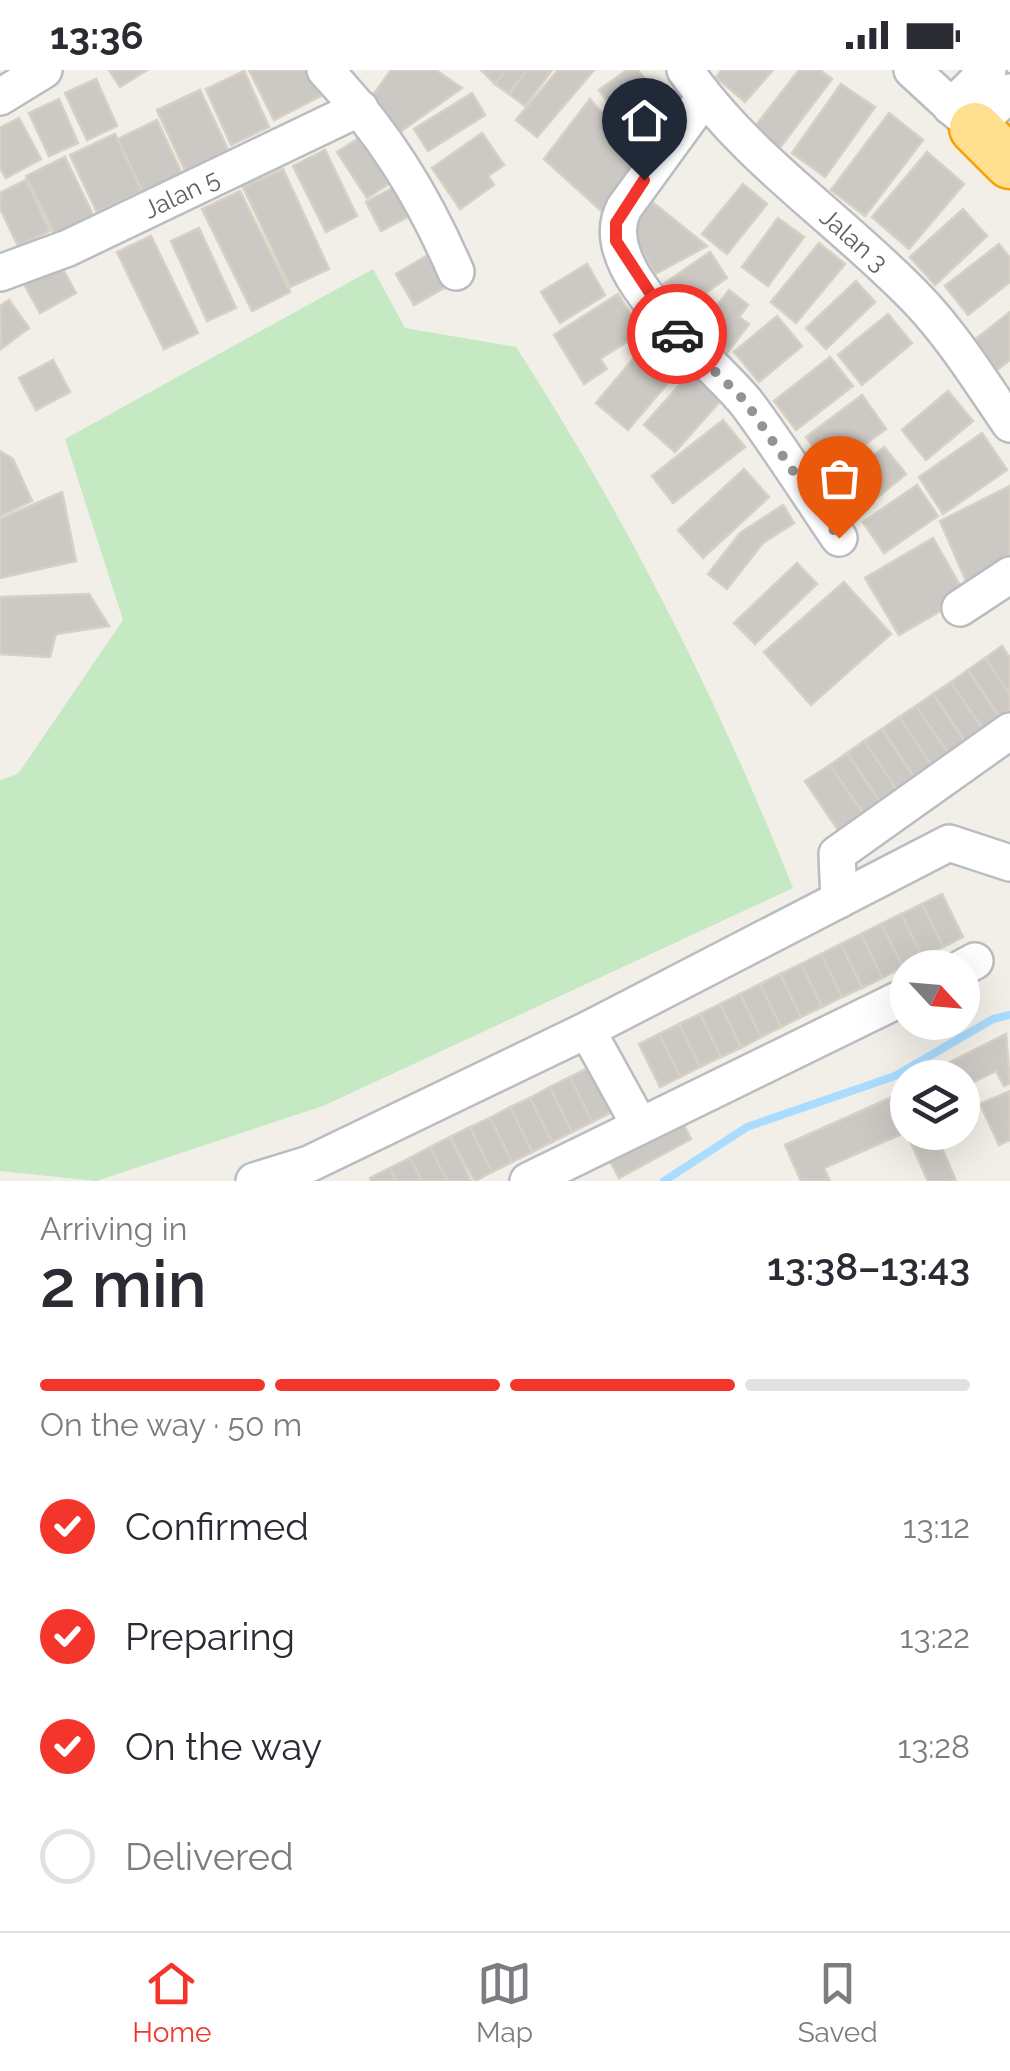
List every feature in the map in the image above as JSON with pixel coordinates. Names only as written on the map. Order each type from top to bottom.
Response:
[{"type":"highway","points":[[963,118],[1010,163]]},
{"type":"street","points":[[0,97],[44,70]]},
{"type":"street","points":[[324,70],[395,152],[429,208],[456,272]]},
{"type":"street","points":[[912,70],[963,118]]},
{"type":"street","points":[[963,118],[988,70]]},
{"type":"street","points":[[695,84],[616,223],[616,241],[667,324],[745,401],[839,538]]},
{"type":"street","name":"Jalan 3","points":[[695,84],[768,166],[919,300],[1010,424]]},
{"type":"street","points":[[963,118],[1010,92]]},
{"type":"street","name":"Jalan 5","points":[[0,273],[68,248],[360,108]]},
{"type":"street","points":[[960,608],[1010,574]]},
{"type":"street","points":[[838,900],[837,854],[1010,731]]},
{"type":"street","points":[[254,1181],[314,1172],[949,843],[1010,864]]},
{"type":"street","points":[[528,1181],[890,1003]]},
{"type":"street","points":[[587,1030],[640,1126]]},
{"type":"green space","points":[[373,269],[405,328],[516,347],[595,477],[668,611],[734,748],[793,888],[323,1106],[96,1181],[0,1171],[0,780],[18,774],[123,620],[65,439]]},
{"type":"building","points":[[109,70],[147,70],[120,87]]},
{"type":"building","points":[[249,70],[308,70],[321,96],[274,120]]},
{"type":"building","points":[[391,70],[436,70],[462,88],[393,137],[368,102]]},
{"type":"building","points":[[481,70],[506,70],[495,84]]},
{"type":"building","points":[[506,70],[527,70],[509,94],[495,84]]},
{"type":"building","points":[[527,70],[552,70],[525,106],[509,94]]},
{"type":"building","points":[[558,70],[594,70],[537,137],[516,120]]},
{"type":"building","points":[[627,70],[638,70],[667,110],[633,136],[599,90]]},
{"type":"building","points":[[722,70],[773,70],[745,102],[716,77]]},
{"type":"building","points":[[799,70],[820,70],[832,79],[779,149],[753,129]]},
{"type":"building","points":[[244,71],[269,127],[231,145],[206,89]]},
{"type":"building","points":[[96,79],[117,126],[87,140],[65,93]]},
{"type":"building","points":[[841,84],[875,107],[825,177],[792,153]]},
{"type":"building","points":[[200,90],[231,156],[188,177],[157,110]]},
{"type":"building","points":[[472,93],[485,115],[428,151],[414,129]]},
{"type":"building","points":[[59,99],[78,143],[49,156],[29,113]]},
{"type":"building","points":[[590,99],[648,166],[609,218],[544,159]]},
{"type":"building","points":[[889,113],[923,140],[865,216],[831,190]]},
{"type":"building","points":[[19,118],[41,159],[6,178],[0,168],[0,128]]},
{"type":"building","points":[[157,120],[184,178],[145,197],[118,139]]},
{"type":"building","points":[[368,132],[398,178],[367,198],[337,152]]},
{"type":"building","points":[[482,133],[504,165],[488,176],[494,185],[460,209],[432,168]]},
{"type":"building","points":[[115,134],[142,191],[97,212],[70,155]]},
{"type":"building","points":[[325,150],[357,216],[326,232],[293,166]]},
{"type":"building","points":[[927,152],[964,184],[909,249],[872,217]]},
{"type":"building","points":[[65,157],[93,215],[55,235],[26,176]]},
{"type":"building","points":[[283,169],[329,269],[290,287],[243,187]]},
{"type":"building","points":[[26,180],[50,231],[18,246],[0,208],[0,193]]},
{"type":"building","points":[[402,183],[417,212],[381,231],[366,202]]},
{"type":"building","points":[[743,184],[767,204],[727,254],[702,234]]},
{"type":"building","points":[[240,191],[290,292],[252,311],[202,209]]},
{"type":"building","points":[[651,201],[707,246],[655,274],[630,228]]},
{"type":"building","points":[[963,209],[987,236],[935,285],[910,257]]},
{"type":"building","points":[[778,218],[804,237],[768,286],[742,267]]},
{"type":"building","points":[[199,228],[236,308],[207,321],[171,241]]},
{"type":"building","points":[[151,236],[198,333],[164,349],[117,252]]},
{"type":"building","points":[[819,243],[845,264],[796,323],[771,302]]},
{"type":"building","points":[[999,244],[1010,258],[1010,282],[968,315],[945,286]]},
{"type":"building","points":[[433,252],[451,284],[414,305],[396,274]]},
{"type":"building","points":[[710,252],[727,278],[680,311],[662,285]]},
{"type":"building","points":[[60,264],[76,293],[40,313],[24,284]]},
{"type":"building","points":[[587,264],[605,295],[560,323],[541,292]]},
{"type":"building","points":[[856,281],[875,302],[826,349],[806,328]]},
{"type":"building","points":[[729,290],[748,305],[739,317],[749,324],[727,353],[698,331]]},
{"type":"building","points":[[618,294],[642,332],[600,359],[607,369],[584,384],[554,335]]},
{"type":"building","points":[[9,300],[29,328],[1,349],[0,306]]},
{"type":"building","points":[[1010,312],[1010,360],[997,370],[973,341]]},
{"type":"building","points":[[888,314],[912,343],[862,385],[838,355]]},
{"type":"building","points":[[777,316],[802,346],[759,382],[734,352]]},
{"type":"building","points":[[645,345],[677,372],[628,430],[596,403]]},
{"type":"building","points":[[830,357],[853,386],[796,430],[774,401]]},
{"type":"building","points":[[53,360],[70,392],[36,410],[19,378]]},
{"type":"building","points":[[691,372],[722,399],[675,452],[644,425]]},
{"type":"building","points":[[948,391],[973,421],[926,460],[902,430]]},
{"type":"building","points":[[862,395],[886,429],[830,470],[806,437]]},
{"type":"building","points":[[723,420],[745,447],[673,503],[652,476]]},
{"type":"building","points":[[982,433],[1007,470],[943,514],[919,477]]},
{"type":"building","points":[[884,447],[906,474],[868,505],[846,478]]},
{"type":"building","points":[[0,451],[13,459],[32,501],[0,516]]},
{"type":"building","points":[[744,469],[769,497],[703,558],[678,530]]},
{"type":"building","points":[[917,485],[938,516],[884,553],[863,522]]},
{"type":"building","points":[[1010,486],[1010,570],[973,597],[940,521]]},
{"type":"building","points":[[62,492],[76,561],[0,578],[0,519]]},
{"type":"building","points":[[783,505],[794,523],[763,543],[727,589],[708,574],[740,533]]},
{"type":"building","points":[[933,538],[966,596],[899,635],[865,578]]},
{"type":"building","points":[[797,563],[817,584],[755,644],[734,623]]},
{"type":"building","points":[[844,582],[891,634],[811,705],[764,652]]},
{"type":"building","points":[[89,594],[109,626],[56,634],[50,657],[0,654],[0,597]]},
{"type":"building","points":[[1002,646],[1010,658],[1010,695],[985,658]]},
{"type":"building","points":[[985,658],[1010,695],[1010,721],[1005,725],[968,670]]},
{"type":"building","points":[[968,670],[1005,725],[988,737],[951,682]]},
{"type":"building","points":[[951,682],[988,737],[970,749],[933,694]]},
{"type":"building","points":[[933,694],[970,749],[953,760],[916,706]]},
{"type":"building","points":[[916,706],[953,760],[936,772],[899,717]]},
{"type":"building","points":[[899,717],[936,772],[919,784],[882,729]]},
{"type":"building","points":[[882,729],[919,784],[901,796],[864,741]]},
{"type":"building","points":[[864,741],[901,796],[884,808],[847,753]]},
{"type":"building","points":[[847,753],[884,808],[867,819],[830,765]]},
{"type":"building","points":[[830,765],[867,819],[842,836],[805,781]]},
{"type":"building","points":[[942,894],[963,937],[943,947],[922,904]]},
{"type":"building","points":[[922,904],[943,947],[919,950],[901,914]]},
{"type":"building","points":[[901,914],[919,950],[894,950],[881,924]]},
{"type":"building","points":[[881,924],[894,950],[890,950],[890,974],[882,978],[861,934]]},
{"type":"building","points":[[861,934],[882,978],[862,988],[841,944]]},
{"type":"building","points":[[841,944],[862,988],[842,997],[821,954]]},
{"type":"building","points":[[821,954],[842,997],[822,1007],[801,964]]},
{"type":"building","points":[[801,964],[822,1007],[801,1017],[780,974]]},
{"type":"building","points":[[780,974],[801,1017],[781,1027],[760,984]]},
{"type":"building","points":[[760,984],[781,1027],[761,1037],[740,994]]},
{"type":"building","points":[[740,994],[761,1037],[741,1048],[720,1004]]},
{"type":"building","points":[[720,1004],[741,1048],[721,1057],[700,1014]]},
{"type":"building","points":[[700,1014],[721,1057],[700,1067],[679,1024]]},
{"type":"building","points":[[679,1024],[700,1067],[680,1077],[659,1034]]},
{"type":"building","points":[[659,1034],[680,1077],[660,1087],[639,1044]]},
{"type":"building","points":[[1006,1034],[1010,1083],[1004,1086],[996,1071],[980,1079],[980,1060],[954,1060]]},
{"type":"building","points":[[590,1067],[612,1112],[592,1122],[570,1077]]},
{"type":"building","points":[[570,1077],[592,1122],[572,1132],[550,1087]]},
{"type":"building","points":[[550,1087],[572,1132],[552,1142],[530,1098]]},
{"type":"building","points":[[1010,1091],[1010,1140],[999,1145],[980,1104]]},
{"type":"building","points":[[530,1098],[552,1142],[532,1152],[510,1107]]},
{"type":"building","points":[[890,1098],[890,1139],[824,1168],[830,1181],[801,1181],[785,1145]]},
{"type":"building","points":[[510,1107],[532,1152],[512,1162],[490,1118]]},
{"type":"building","points":[[490,1118],[512,1162],[492,1172],[470,1127]]},
{"type":"building","points":[[681,1120],[691,1139],[619,1178],[609,1159]]},
{"type":"building","points":[[470,1127],[492,1172],[475,1181],[450,1137]]},
{"type":"building","points":[[450,1137],[471,1181],[447,1181],[430,1147]]},
{"type":"building","points":[[430,1147],[447,1181],[422,1181],[410,1158]]},
{"type":"building","points":[[914,1150],[943,1150],[956,1181],[928,1181]]},
{"type":"building","points":[[410,1158],[422,1181],[396,1181],[390,1168]]},
{"type":"building","points":[[390,1168],[396,1181],[371,1181],[370,1178]]},
{"type":"waterway","points":[[664,1181],[747,1127],[895,1076],[993,1019],[1010,1015]]},
{"type":"way so far","points":[[677,334],[745,401],[839,538]]},
{"type":"route","points":[[644,180],[616,223],[616,241],[677,334]]}]
